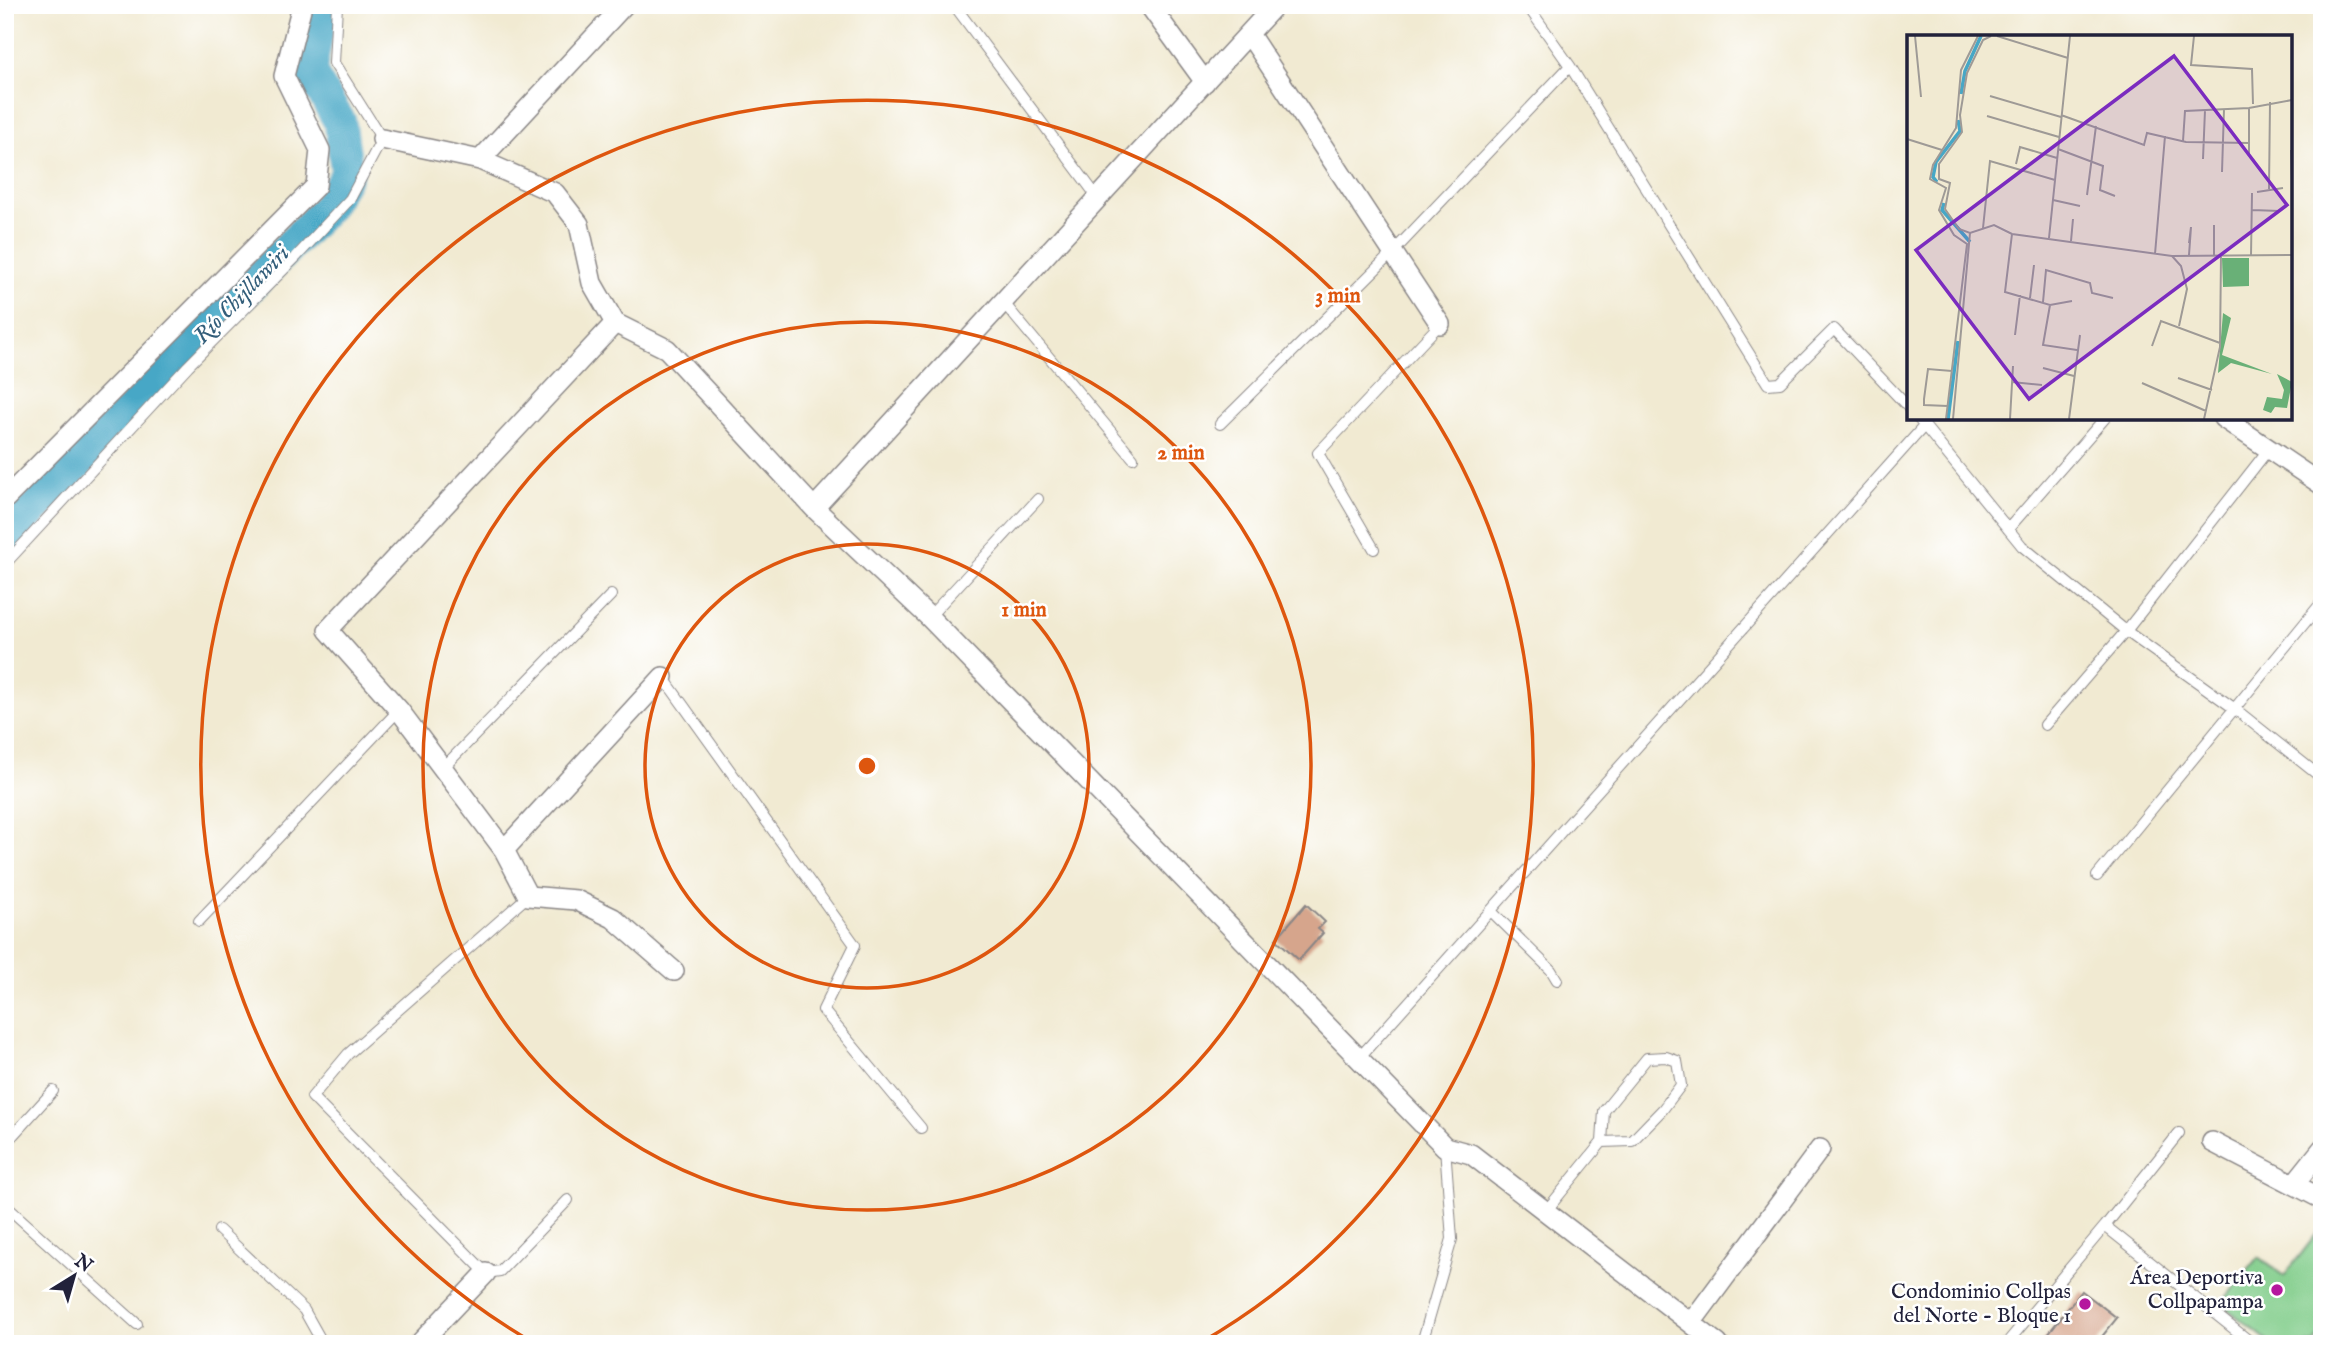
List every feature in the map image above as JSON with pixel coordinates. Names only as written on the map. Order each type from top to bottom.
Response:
[{"type":"street","points":[[5,499],[316,186],[320,150],[284,76],[302,5]]},
{"type":"street","points":[[480,160],[624,5]]},
{"type":"street","points":[[1149,5],[1205,82]]},
{"type":"street","points":[[814,508],[1275,5]]},
{"type":"street","points":[[1249,34],[1440,324]]},
{"type":"street","points":[[382,139],[480,160],[555,193],[579,224],[592,283],[615,323],[667,349],[814,508],[929,617],[1445,1147],[1471,1154],[1718,1344]]},
{"type":"street","points":[[615,323],[328,630],[399,710],[443,768],[504,850],[528,896],[576,900],[613,918],[674,971]]},
{"type":"street","points":[[2226,420],[2322,485]]},
{"type":"street","points":[[504,850],[663,677]]},
{"type":"street","points":[[2213,1142],[2322,1199]]},
{"type":"street","points":[[1691,1323],[1820,1149]]},
{"type":"street","points":[[2294,1184],[2322,1149]]},
{"type":"street","points":[[419,1344],[486,1273]]},
{"type":"lane","points":[[5,564],[188,366],[350,199],[382,139],[334,63],[337,5]]},
{"type":"lane","points":[[954,5],[1098,198]]},
{"type":"lane","points":[[1527,5],[1570,66],[1768,384],[1780,383],[1834,329],[1907,406]]},
{"type":"lane","points":[[1220,424],[1393,252],[1570,66]]},
{"type":"lane","points":[[1003,302],[1133,458]]},
{"type":"lane","points":[[1374,549],[1318,453],[1440,324]]},
{"type":"lane","points":[[2008,529],[2103,420]]},
{"type":"lane","points":[[1358,1059],[1922,422],[2022,546],[2126,631],[2235,709],[2322,778]]},
{"type":"lane","points":[[2045,725],[2126,631],[2268,450]]},
{"type":"lane","points":[[929,617],[1038,499]]},
{"type":"lane","points":[[443,768],[611,595]]},
{"type":"lane","points":[[2097,876],[2322,602]]},
{"type":"lane","points":[[663,677],[855,945],[823,1010],[921,1128]]},
{"type":"lane","points":[[199,921],[399,710]]},
{"type":"lane","points":[[528,896],[348,1054],[312,1097],[486,1273],[500,1271],[568,1200]]},
{"type":"lane","points":[[1491,911],[1557,979]]},
{"type":"lane","points":[[1546,1211],[1602,1142],[1604,1111],[1647,1058],[1666,1057],[1677,1061],[1681,1086],[1663,1109],[1632,1141],[1602,1142]]},
{"type":"lane","points":[[5,1144],[53,1091]]},
{"type":"lane","points":[[2006,1344],[2179,1133]]},
{"type":"lane","points":[[1420,1344],[1452,1238],[1445,1147]]},
{"type":"lane","points":[[5,1205],[137,1324]]},
{"type":"lane","points":[[2105,1226],[2253,1344]]},
{"type":"lane","points":[[219,1230],[304,1310],[323,1344]]},
{"type":"green space","name":"Área Deportiva Collpapampa","points":[[2322,1227],[2322,1333],[2314,1344],[2272,1344],[2221,1304],[2258,1257],[2284,1276]]},
{"type":"building","points":[[1306,904],[1325,922],[1318,929],[1323,933],[1299,960],[1276,939]]},
{"type":"building","name":"Condominio Collpas del Norte - Bloque 1","points":[[2082,1291],[2117,1318],[2096,1344],[2040,1344]]},
{"type":"waterway","name":"Río Chijllawiri","points":[[5,539],[327,207],[347,173],[340,122],[310,72],[322,5]]},
{"type":"place","name":"Área Deportiva Collpapampa","points":[[2277,1290]]},
{"type":"place","name":"Condominio Collpas del Norte - Bloque 1","points":[[2085,1304]]}]
